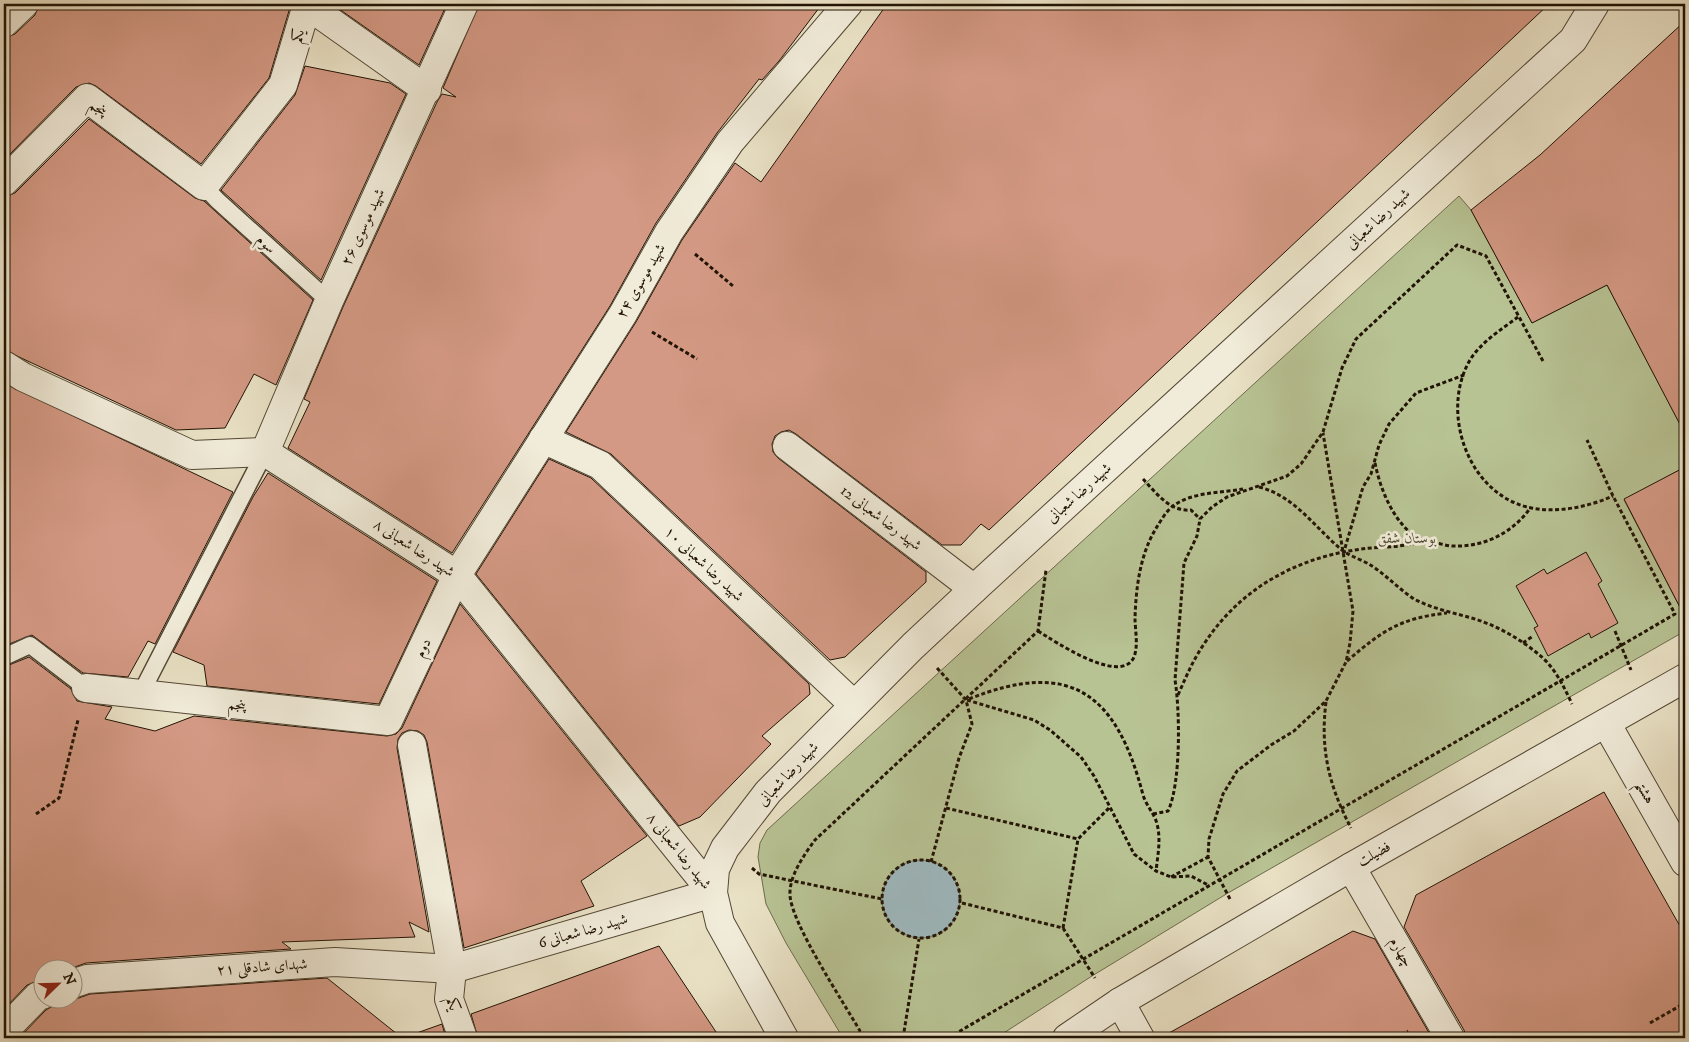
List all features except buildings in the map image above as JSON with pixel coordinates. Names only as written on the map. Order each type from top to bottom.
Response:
[{"type":"street","points":[[4,23],[24,4]]},
{"type":"street","name":"شهید موسوی ۲۶","points":[[265,452],[329,301],[427,90],[464,4]]},
{"type":"street","name":"شهید موسوی ۲۴","points":[[457,575],[624,314],[669,232],[730,142],[848,4]]},
{"type":"street","name":"شهید رضا شعبانی","points":[[784,1038],[720,923],[713,893],[715,869],[725,848],[768,792],[913,646],[974,589],[1573,40],[1595,4]]},
{"type":"street","name":"یکم","points":[[204,186],[283,85],[307,5],[427,90]]},
{"type":"street","name":"پنجم","points":[[4,182],[87,98],[204,186]]},
{"type":"street","points":[[4,365],[23,377],[192,455],[265,452]]},
{"type":"street","name":"شهید رضا شعبانی ۱۰","points":[[543,439],[600,465],[854,705]]},
{"type":"street","name":"شهید رضا شعبانی 12","points":[[787,446],[974,589]]},
{"type":"street","name":"شهید رضا شعبانی ۸","points":[[265,452],[457,575],[713,893]]},
{"type":"street","name":"دوم","points":[[388,721],[457,575]]},
{"type":"street","name":"فضیلت","points":[[1067,1038],[1120,1002],[1352,867],[1685,678]]},
{"type":"street","name":"پنجم","points":[[86,688],[388,721]]},
{"type":"street","name":"هشتم","points":[[1606,723],[1685,862]]},
{"type":"street","name":"یکم","points":[[412,745],[452,969],[449,999],[463,1038]]},
{"type":"street","name":"چهارم","points":[[1352,867],[1450,1038]]},
{"type":"street","name":"شهید رضا شعبانی 6","points":[[452,969],[713,893]]},
{"type":"street","name":"شهدای شادقلی ۲۱","points":[[82,980],[88,978],[335,962],[452,969]]},
{"type":"street","points":[[4,1031],[32,1002]]},
{"type":"street","points":[[1120,1002],[1140,1038]]},
{"type":"lane","name":"سوم","points":[[204,186],[217,200],[329,301]]},
{"type":"lane","points":[[140,695],[265,452]]},
{"type":"lane","points":[[4,657],[30,645],[86,688]]},
{"type":"path","points":[[669,232],[733,286]]},
{"type":"path","points":[[1153,814],[1168,811],[1173,801],[1178,695],[1175,680],[1184,563],[1198,536],[1200,519],[1212,507],[1227,497],[1287,476],[1301,464],[1323,432],[1342,368],[1356,339],[1457,245],[1486,256],[1544,363]]},
{"type":"path","points":[[624,314],[696,359]]},
{"type":"path","points":[[1518,317],[1482,346],[1470,359],[1458,392],[1459,430],[1476,470],[1490,486],[1508,499],[1531,507],[1568,508],[1584,506],[1613,496]]},
{"type":"path","points":[[1344,551],[1363,487],[1375,463],[1379,445],[1389,424],[1416,393],[1464,375]]},
{"type":"path","points":[[1219,879],[1208,857],[1209,838],[1223,794],[1237,771],[1271,745],[1294,731],[1326,701],[1346,662],[1353,611],[1323,432]]},
{"type":"path","points":[[948,1038],[1620,644],[1675,614],[1613,496],[1587,440]]},
{"type":"path","points":[[1120,456],[1171,507],[1180,511],[1191,510],[1200,519]]},
{"type":"path","points":[[1375,463],[1384,492],[1402,522],[1413,534],[1431,542],[1453,546],[1478,545],[1494,539],[1522,521],[1531,507]]},
{"type":"path","points":[[1038,631],[1084,658],[1100,664],[1115,667],[1124,666],[1132,660],[1135,651],[1136,596],[1141,567],[1149,541],[1171,507],[1187,498],[1257,487],[1279,493],[1344,551],[1375,568],[1415,599],[1448,613],[1469,617],[1498,628],[1523,643],[1544,659],[1560,679]]},
{"type":"path","points":[[872,1038],[860,1031],[795,918],[790,895],[792,881],[804,855],[815,840],[1038,631],[1052,518]]},
{"type":"path","points":[[1178,695],[1203,645],[1218,624],[1237,603],[1265,581],[1314,558],[1344,551],[1431,542]]},
{"type":"path","points":[[1346,662],[1377,635],[1397,624],[1414,618],[1448,613]]},
{"type":"path","points":[[1615,631],[1620,644]]},
{"type":"path","points":[[1523,643],[1533,636]]},
{"type":"path","points":[[913,646],[966,700],[1034,720],[1050,730],[1081,756],[1094,776],[1134,854],[1156,871],[1171,877],[1191,876],[1208,885]]},
{"type":"path","points":[[966,700],[998,687],[1038,682],[1074,688],[1090,697],[1104,709],[1129,747],[1146,805],[1158,825],[1160,846],[1156,871]]},
{"type":"path","points":[[36,814],[59,798],[86,688]]},
{"type":"path","points":[[931,862],[958,758],[972,724],[966,700]]},
{"type":"path","points":[[1326,701],[1323,738],[1327,766],[1340,809]]},
{"type":"path","points":[[946,808],[1078,839]]},
{"type":"path","points":[[1063,928],[1078,839],[1109,808]]},
{"type":"path","points":[[725,848],[760,874],[882,899]]},
{"type":"path","points":[[1171,877],[1208,857]]},
{"type":"path","points":[[910,862],[931,862],[946,869],[954,879],[962,903],[957,917],[949,928],[938,935],[920,939],[900,932],[890,923],[884,912],[882,899],[884,886],[890,875],[899,867],[910,862]]},
{"type":"path","points":[[962,903],[1063,928],[1084,959]]},
{"type":"path","points":[[903,1038],[920,939]]},
{"type":"path","points":[[1650,1023],[1685,1003]]},
{"type":"green space","name":"بوستان شفق","points":[[1459,196],[1471,210],[1532,323],[1607,285],[1685,434],[1685,467],[1624,500],[1685,617],[1685,631],[1228,893],[1092,976],[996,1038],[843,1038],[786,943],[766,904],[758,857],[760,843],[767,830]]},
{"type":"water","points":[[921,860],[936,863],[949,871],[957,884],[960,899],[957,914],[949,927],[936,935],[921,938],[906,935],[893,927],[885,914],[882,899],[885,884],[893,871],[906,863]]}]
